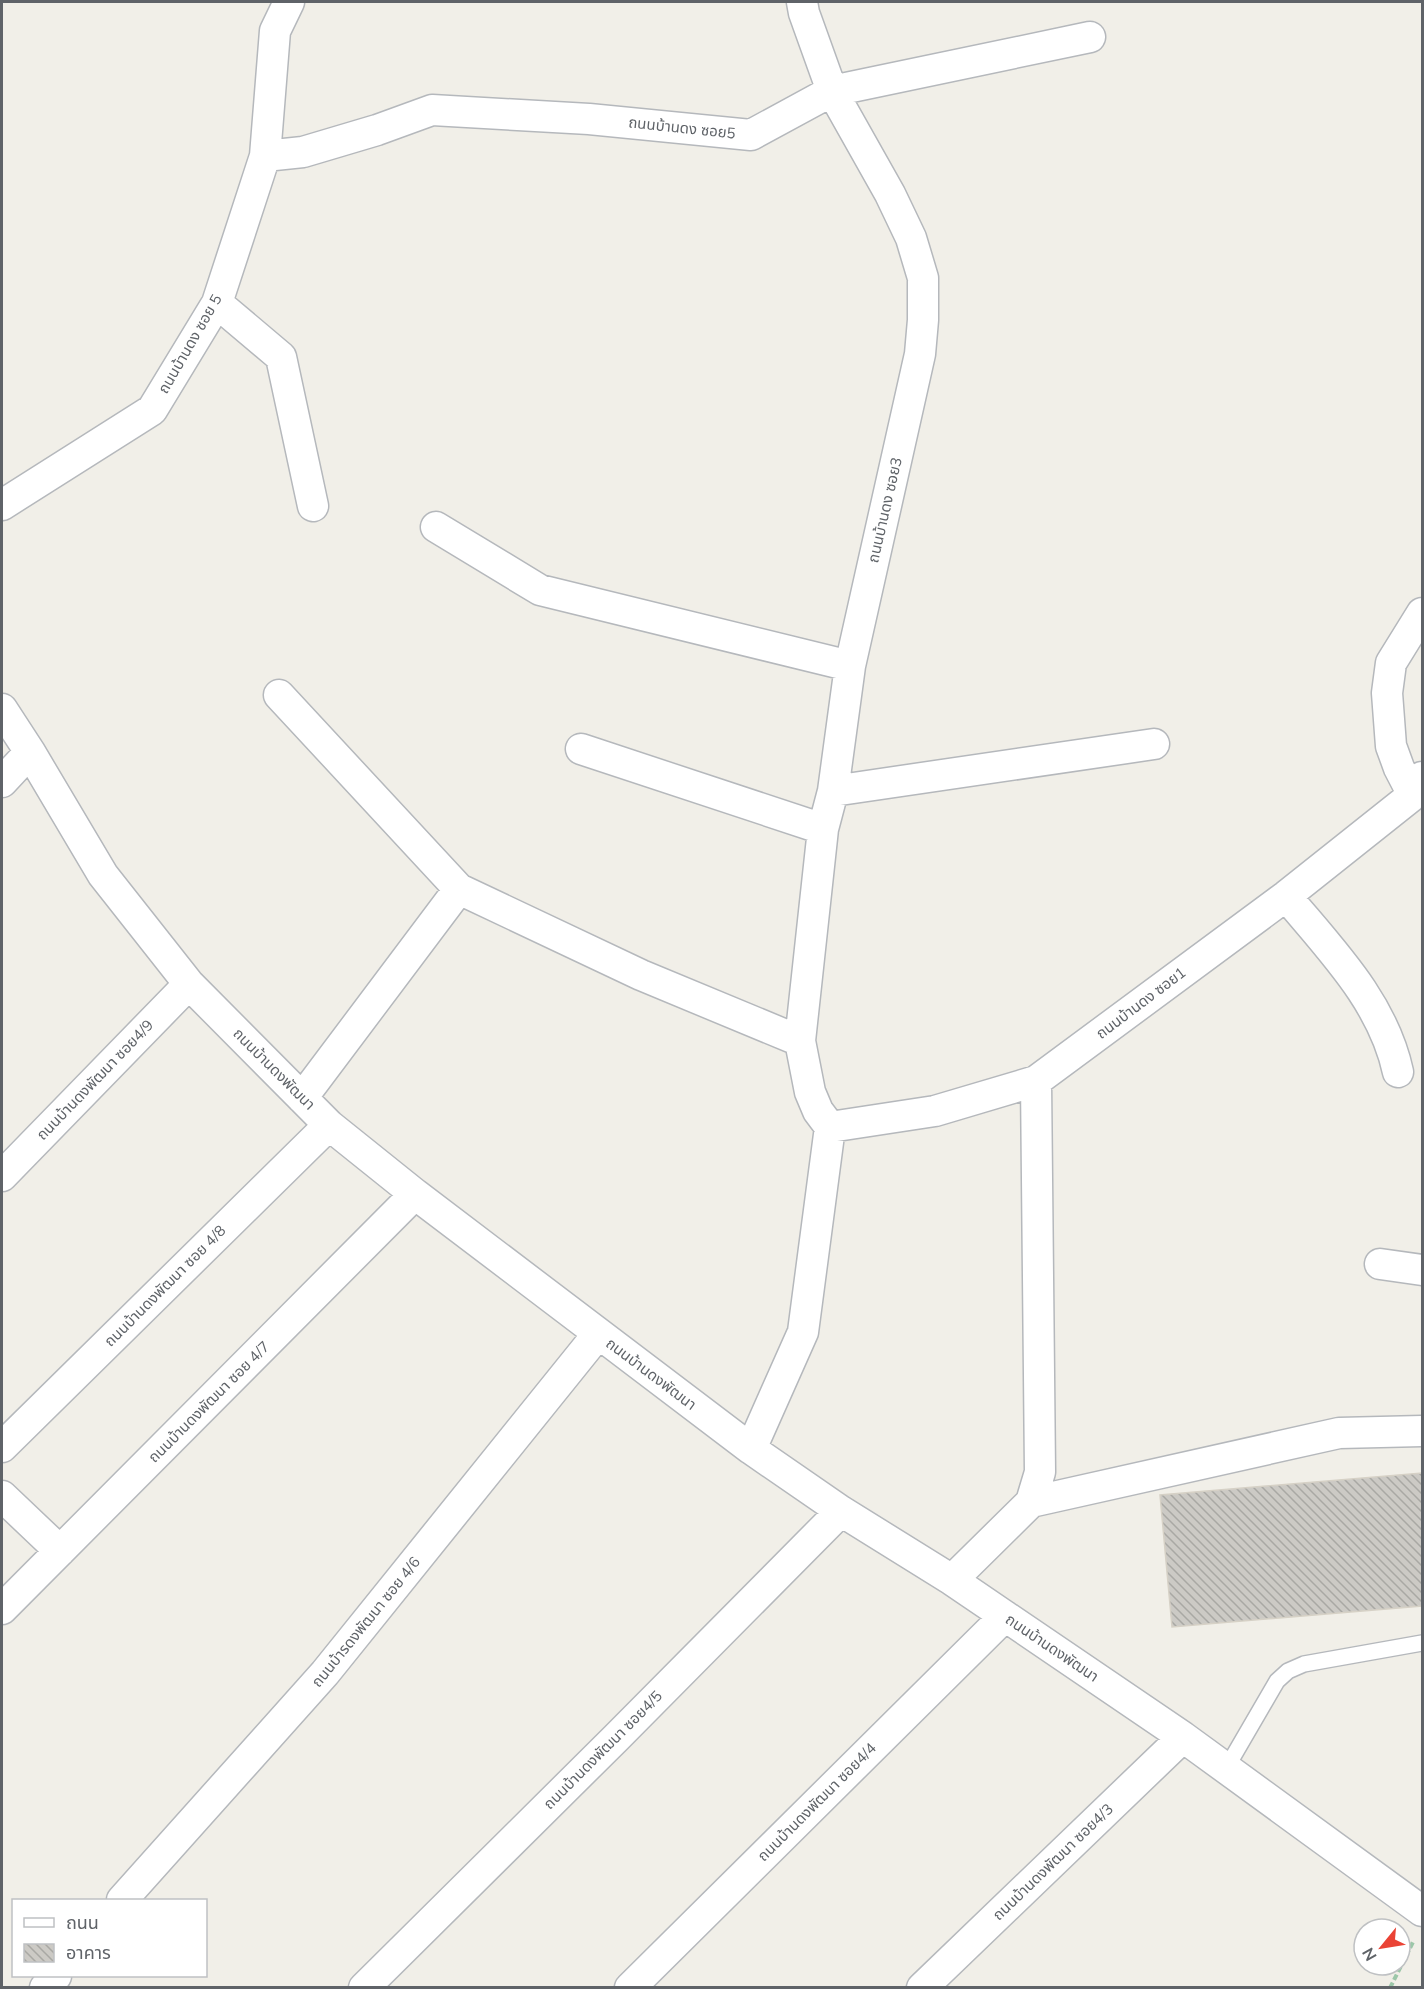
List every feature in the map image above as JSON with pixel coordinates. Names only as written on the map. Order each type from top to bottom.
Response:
[{"type":"street","name":"ถนนบ้านดง ซอย 5","points":[[2,506],[152,410],[217,303],[265,156],[274,31],[289,2]]},
{"type":"street","name":"ถนนบ้านดง ซอย3","points":[[802,2],[832,91],[890,194],[910,238],[923,278],[920,354],[850,666],[833,791],[823,829],[800,1041],[810,1092],[818,1111],[830,1128]]},
{"type":"street","name":"ถนนบ้านดง ซอย5","points":[[265,156],[303,152],[377,130],[432,110],[589,119],[751,135],[832,91],[1090,37]]},
{"type":"street","points":[[217,303],[281,357],[313,506]]},
{"type":"street","points":[[436,526],[540,590],[850,666]]},
{"type":"street","name":"ถนนบ้านดง ซอย1","points":[[830,1128],[935,1111],[1036,1082],[1286,896],[1418,786],[1399,768],[1391,746],[1387,693],[1390,663],[1422,613]]},
{"type":"street","points":[[279,695],[459,889],[640,975],[800,1041]]},
{"type":"street","name":"ถนนบ้านดงพัฒนา","points":[[2,709],[103,875],[189,984],[329,1125],[415,1194],[750,1449],[841,1511],[952,1580],[1227,1767],[1420,1923]]},
{"type":"street","points":[[833,791],[1154,744]]},
{"type":"street","points":[[581,749],[823,829]]},
{"type":"street","points":[[2,782],[30,752]]},
{"type":"street","points":[[302,1098],[459,889]]},
{"type":"street","points":[[1286,896],[1348,970],[1371,1004],[1388,1037],[1398,1072]]},
{"type":"street","name":"ถนนบ้านดงพัฒนา ซอย4/9","points":[[2,1176],[189,984]]},
{"type":"street","points":[[952,1580],[1031,1502],[1040,1472],[1036,1082]]},
{"type":"street","name":"ถนนบ้านดงพัฒนา ซอย 4/8","points":[[2,1447],[329,1125]]},
{"type":"street","points":[[750,1449],[803,1332],[830,1128]]},
{"type":"street","name":"ถนนบ้านดงพัฒนา ซอย 4/7","points":[[2,1609],[415,1194]]},
{"type":"street","points":[[1380,1264],[1422,1269]]},
{"type":"street","name":"ถนนบ้ารดงพัฒนา ซอย 4/6","points":[[123,1899],[325,1673],[598,1334]]},
{"type":"street","points":[[1031,1502],[1339,1433],[1422,1431]]},
{"type":"street","points":[[2,1496],[60,1551]]},
{"type":"street","name":"ถนนบ้านดงพัฒนา ซอย4/5","points":[[364,1988],[600,1755],[841,1511]]},
{"type":"street","name":"ถนนบ้านดงพัฒนา ซอย4/4","points":[[630,1988],[1005,1616]]},
{"type":"street","name":"ถนนบ้านดงพัฒนา ซอย4/3","points":[[922,1988],[1184,1737]]},
{"type":"lane","points":[[1227,1767],[1276,1681],[1288,1671],[1304,1664],[1422,1643]]},
{"type":"path","points":[[1390,1988],[1420,1923]]},
{"type":"building","points":[[1422,1473],[1422,1606],[1172,1627],[1160,1495]]}]
